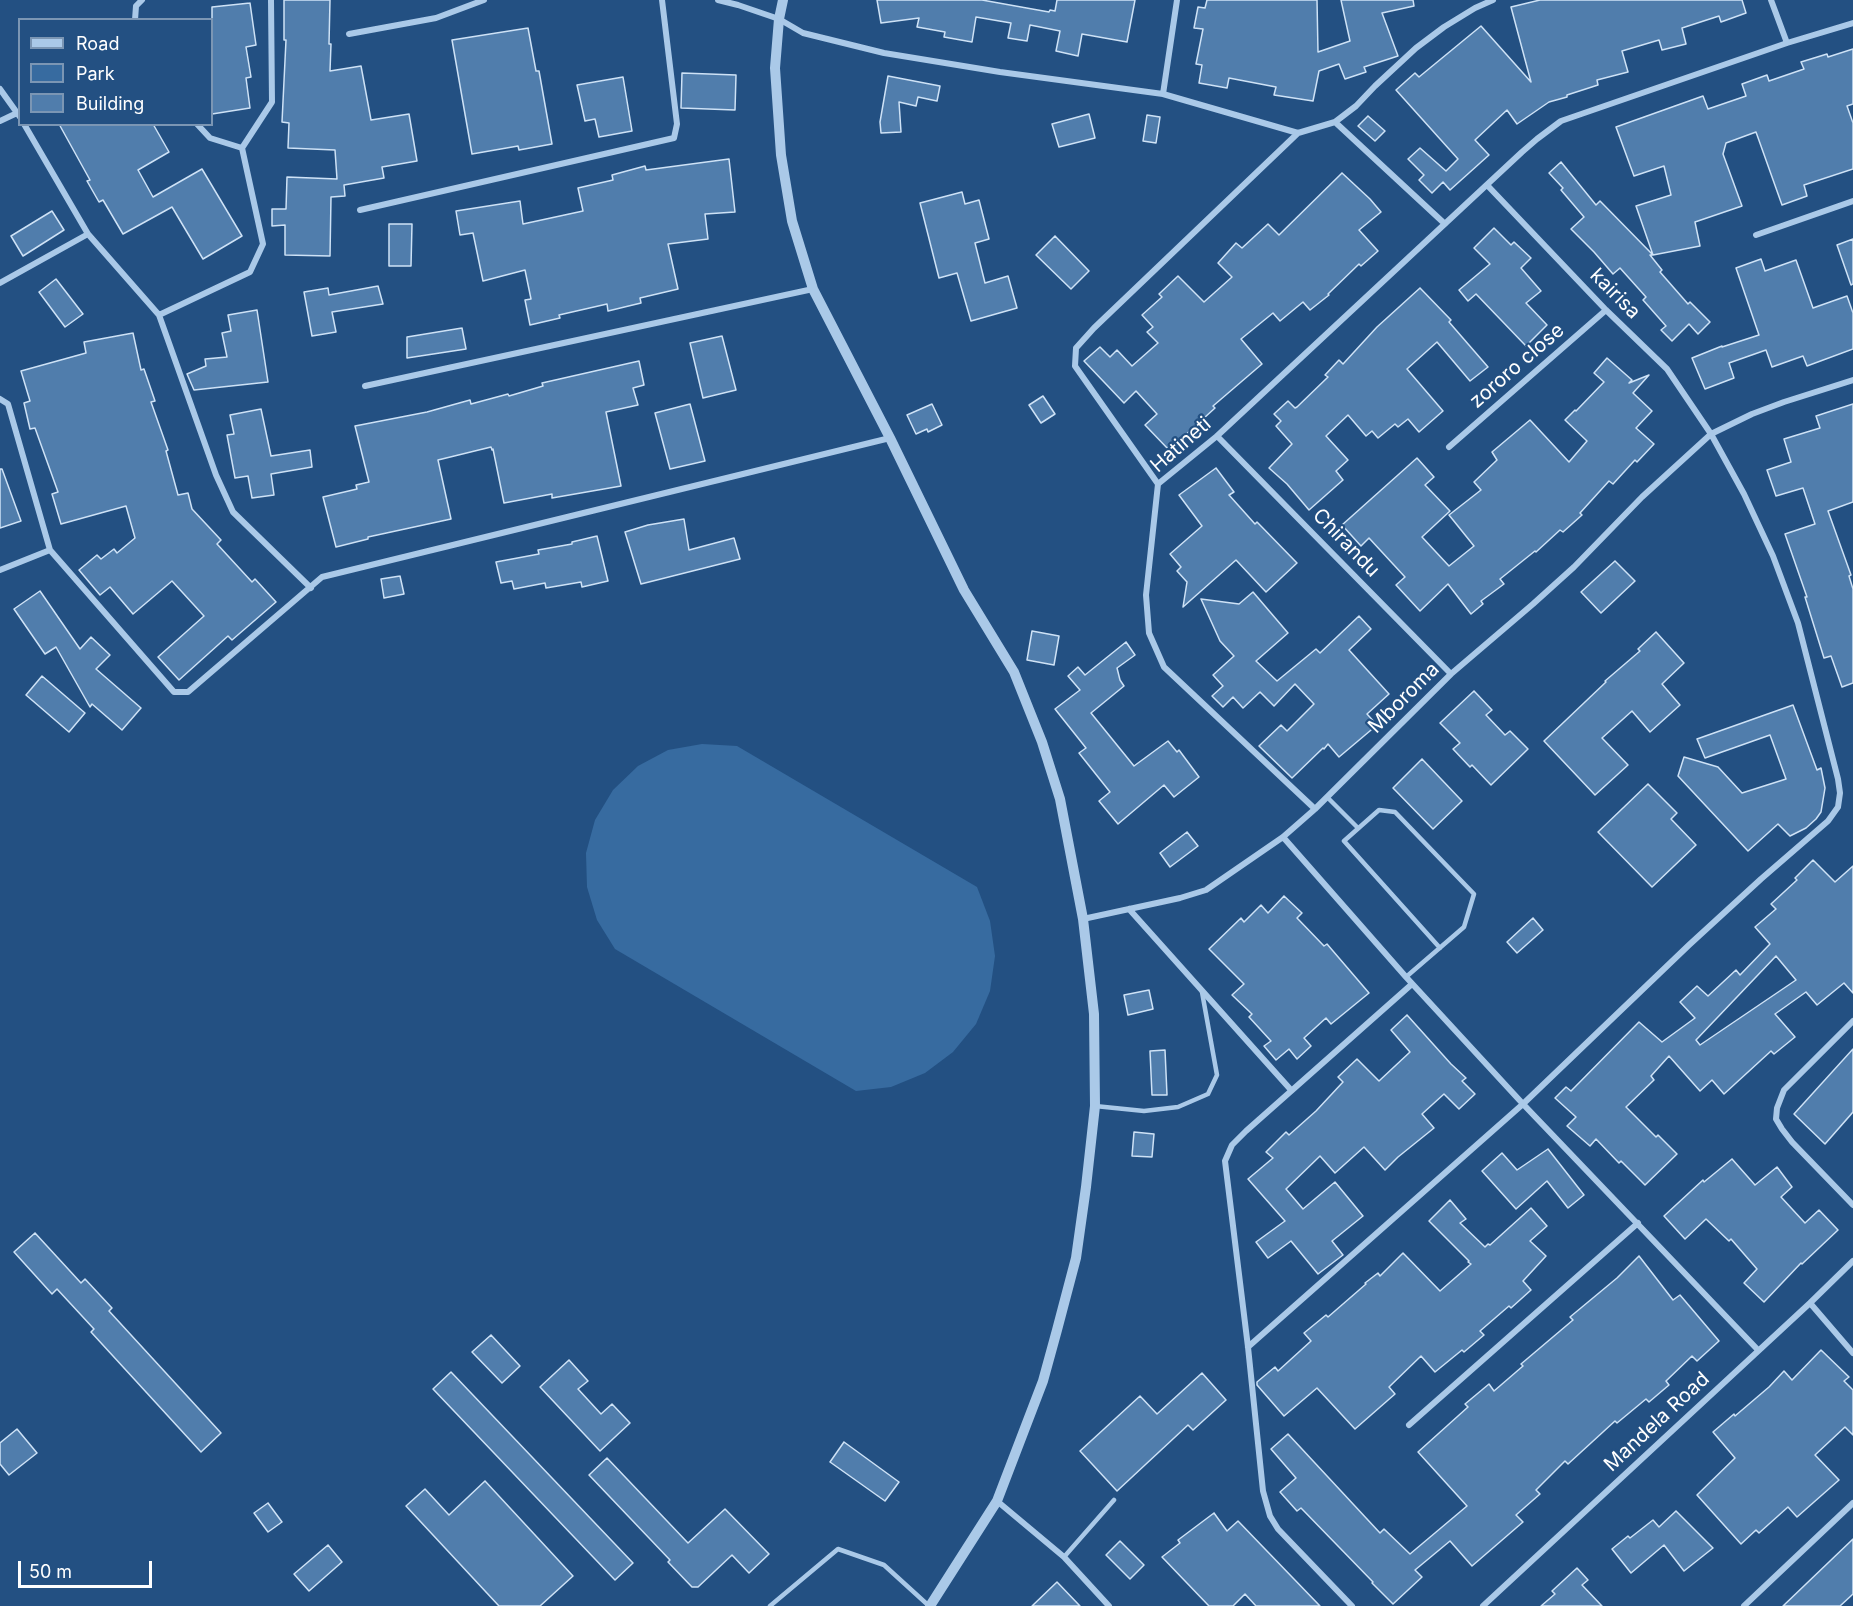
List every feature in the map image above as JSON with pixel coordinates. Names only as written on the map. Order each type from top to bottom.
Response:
[{"type":"street","points":[[135,18],[136,6],[142,0]]},
{"type":"street","points":[[159,315],[250,272],[263,244],[242,148],[273,102],[271,0]]},
{"type":"street","points":[[349,34],[436,18],[484,0]]},
{"type":"street","points":[[360,210],[674,138],[677,124],[662,0]]},
{"type":"street","points":[[718,0],[738,4],[779,19],[803,33],[884,53],[1000,72],[1163,94],[1298,133]]},
{"type":"street","points":[[783,0],[775,68],[781,154],[792,221],[813,289],[890,438],[964,590],[1014,672],[1042,742],[1060,799],[1083,919],[1094,1014],[1095,1106],[1076,1257],[1042,1381],[998,1501],[930,1606]]},
{"type":"street","points":[[1163,94],[1177,0]]},
{"type":"street","points":[[1158,484],[1075,366],[1076,348],[1298,133],[1335,122],[1356,106],[1416,48],[1444,27],[1493,0]]},
{"type":"street","points":[[1771,0],[1787,43]]},
{"type":"street","name":"Hatineti","points":[[1315,809],[1164,667],[1149,633],[1146,595],[1158,484],[1217,436],[1537,138],[1561,121],[1787,43],[1853,23]]},
{"type":"street","points":[[0,89],[18,115],[0,121]]},
{"type":"street","points":[[1335,122],[1445,224]]},
{"type":"street","points":[[25,126],[88,234],[159,315],[216,475],[233,512],[311,588]]},
{"type":"street","points":[[199,126],[210,138],[242,148]]},
{"type":"street","name":"kairisa","points":[[1248,1347],[1523,1104],[1689,945],[1828,821],[1838,807],[1840,793],[1838,779],[1798,623],[1773,556],[1711,434],[1667,369],[1606,310],[1487,185]]},
{"type":"street","points":[[1756,235],[1853,201]]},
{"type":"street","points":[[0,283],[88,234]]},
{"type":"street","points":[[365,386],[813,289]]},
{"type":"street","name":"zororo close","points":[[1449,447],[1606,310]]},
{"type":"street","name":"Mboroma","points":[[1083,919],[1206,890],[1283,837],[1315,809],[1451,674],[1574,567],[1642,497],[1711,434],[1762,410],[1853,380]]},
{"type":"street","points":[[0,399],[8,404],[50,550],[174,692],[188,692],[322,577],[890,438]]},
{"type":"street","name":"Chirandu","points":[[1217,436],[1451,674]]},
{"type":"street","points":[[0,570],[50,550]]},
{"type":"street","points":[[1283,837],[1412,984],[1523,1104],[1758,1350]]},
{"type":"street","points":[[1129,909],[1291,1090]]},
{"type":"street","points":[[1352,1606],[1278,1529],[1270,1516],[1263,1491],[1225,1161],[1232,1146],[1291,1090],[1412,984]]},
{"type":"street","points":[[1853,1021],[1784,1090],[1777,1108],[1776,1119],[1792,1142],[1853,1205]]},
{"type":"street","points":[[1409,1425],[1638,1223]]},
{"type":"street","name":"Mandela Road","points":[[1483,1606],[1853,1261]]},
{"type":"street","points":[[1810,1302],[1853,1353]]},
{"type":"street","points":[[998,1501],[1064,1557],[1109,1606]]},
{"type":"street","points":[[1744,1606],[1853,1503]]},
{"type":"lane","points":[[1327,797],[1358,828]]},
{"type":"lane","points":[[1406,977],[1440,948],[1464,927],[1474,894],[1395,812],[1379,810],[1344,841],[1440,948]]},
{"type":"lane","points":[[1095,1106],[1144,1111],[1178,1107],[1208,1094],[1217,1075],[1201,990]]},
{"type":"lane","points":[[1064,1557],[1114,1500]]},
{"type":"lane","points":[[770,1606],[838,1549],[884,1565],[930,1606]]},
{"type":"green space","points":[[702,744],[737,746],[977,887],[990,921],[995,956],[990,991],[976,1024],[953,1052],[925,1073],[891,1087],[856,1091],[615,949],[597,920],[587,887],[586,853],[595,820],[613,790],[638,766],[668,750]]},
{"type":"building","points":[[284,0],[330,0],[330,71],[361,66],[371,120],[409,114],[417,161],[382,167],[384,178],[344,185],[345,196],[331,197],[330,256],[285,255],[285,225],[272,226],[272,209],[286,209],[287,177],[337,179],[335,150],[288,148],[289,123],[282,122],[286,40],[284,40]]},
{"type":"building","points":[[877,0],[982,0],[1049,12],[1050,10],[1055,11],[1057,0],[1135,0],[1127,42],[1082,34],[1078,56],[1056,51],[1060,31],[1030,25],[1027,41],[1008,38],[1011,23],[976,17],[972,42],[944,37],[945,32],[917,27],[919,18],[881,23]]},
{"type":"building","points":[[1207,0],[1317,0],[1318,52],[1350,41],[1341,0],[1413,0],[1414,6],[1382,13],[1398,56],[1364,67],[1366,72],[1345,79],[1339,64],[1319,71],[1313,101],[1274,95],[1276,87],[1229,78],[1227,88],[1199,83],[1202,65],[1196,64],[1203,29],[1194,28],[1198,7],[1205,8]]},
{"type":"building","points":[[1540,0],[1742,0],[1746,13],[1721,22],[1719,16],[1682,28],[1686,44],[1662,50],[1659,40],[1622,51],[1628,72],[1597,80],[1598,85],[1549,102],[1517,124],[1507,110],[1475,140],[1489,155],[1450,190],[1443,182],[1432,193],[1419,180],[1424,175],[1408,159],[1420,148],[1446,171],[1458,159],[1396,90],[1415,73],[1419,77],[1481,26],[1531,82],[1511,7]]},
{"type":"building","points":[[250,3],[256,45],[246,47],[251,77],[246,78],[250,108],[213,114],[212,7]]},
{"type":"building","points":[[528,28],[536,71],[539,71],[552,144],[519,150],[518,146],[472,154],[452,40]]},
{"type":"building","points":[[1853,49],[1853,104],[1847,106],[1853,123],[1853,169],[1804,185],[1807,196],[1782,205],[1756,132],[1726,143],[1723,154],[1742,206],[1695,222],[1700,246],[1653,255],[1636,206],[1671,195],[1664,166],[1634,176],[1616,127],[1703,96],[1708,109],[1746,96],[1742,84],[1767,75],[1769,81],[1804,69],[1801,62]]},
{"type":"building","points":[[682,73],[736,75],[735,110],[681,108]]},
{"type":"building","points":[[888,76],[940,86],[937,101],[918,97],[916,106],[899,102],[901,132],[881,133],[880,122]]},
{"type":"building","points":[[623,77],[632,131],[599,137],[595,119],[585,121],[577,85]]},
{"type":"building","points":[[1089,114],[1095,138],[1059,147],[1052,124]]},
{"type":"building","points":[[1147,115],[1160,117],[1156,143],[1143,141]]},
{"type":"building","points":[[1368,116],[1385,131],[1375,141],[1358,126]]},
{"type":"building","points":[[60,126],[154,126],[169,152],[138,170],[153,197],[202,169],[242,236],[203,259],[172,207],[123,234],[103,200],[99,202],[87,181],[90,180]]},
{"type":"building","points":[[729,159],[735,212],[705,214],[708,239],[668,244],[678,289],[640,298],[641,303],[608,311],[607,304],[559,315],[560,318],[530,325],[525,300],[531,299],[525,270],[483,281],[473,233],[460,235],[456,211],[520,201],[523,224],[583,211],[578,188],[613,180],[612,175],[645,166],[646,170]]},
{"type":"building","points":[[1561,162],[1596,205],[1600,201],[1653,255],[1650,255],[1662,270],[1660,272],[1688,304],[1690,302],[1710,322],[1698,334],[1689,324],[1672,341],[1661,330],[1666,326],[1643,300],[1646,297],[1620,268],[1613,274],[1571,229],[1584,217],[1549,173]]},
{"type":"building","points":[[1342,173],[1381,212],[1359,230],[1378,251],[1361,266],[1359,264],[1329,295],[1310,310],[1303,302],[1280,321],[1273,313],[1241,339],[1262,364],[1213,406],[1215,408],[1169,450],[1145,425],[1157,414],[1136,391],[1124,403],[1084,361],[1100,347],[1110,357],[1117,350],[1132,366],[1158,343],[1147,332],[1153,327],[1142,315],[1162,297],[1159,294],[1178,276],[1204,302],[1232,277],[1218,263],[1236,243],[1242,248],[1268,224],[1279,235]]},
{"type":"building","points":[[962,192],[965,204],[979,200],[989,239],[975,243],[985,283],[1008,276],[1017,308],[971,321],[957,273],[939,278],[920,203]]},
{"type":"building","points":[[52,211],[64,230],[23,256],[11,236]]},
{"type":"building","points":[[389,224],[412,224],[411,266],[389,266]]},
{"type":"building","points":[[1494,228],[1511,245],[1514,242],[1531,258],[1521,268],[1541,291],[1526,303],[1547,325],[1526,346],[1476,294],[1468,301],[1459,290],[1490,264],[1474,248]]},
{"type":"building","points":[[1055,236],[1089,271],[1071,289],[1036,255]]},
{"type":"building","points":[[1853,239],[1853,284],[1851,285],[1837,245]]},
{"type":"building","points":[[1761,259],[1765,271],[1796,260],[1813,308],[1847,296],[1853,313],[1853,349],[1807,366],[1803,356],[1772,367],[1766,350],[1729,363],[1734,378],[1705,389],[1692,358],[1759,335],[1736,268]]},
{"type":"building","points":[[56,279],[83,314],[65,327],[39,292]]},
{"type":"building","points":[[378,286],[383,304],[332,312],[336,332],[312,336],[304,292],[328,288],[329,295]]},
{"type":"building","points":[[1420,288],[1451,320],[1449,322],[1488,367],[1470,381],[1437,342],[1407,369],[1443,411],[1419,432],[1408,419],[1398,427],[1395,424],[1378,438],[1372,431],[1366,436],[1348,415],[1326,436],[1348,460],[1336,471],[1343,480],[1309,510],[1287,484],[1269,468],[1292,444],[1276,426],[1281,421],[1274,414],[1288,401],[1295,408],[1297,407],[1328,377],[1325,375],[1339,360],[1343,364],[1377,327]]},
{"type":"building","points":[[257,310],[268,382],[194,390],[187,374],[206,366],[205,359],[227,357],[222,333],[231,331],[228,315]]},
{"type":"building","points":[[462,328],[466,349],[407,358],[407,337]]},
{"type":"building","points":[[133,333],[141,370],[144,369],[155,401],[151,402],[168,450],[166,451],[178,495],[188,493],[192,509],[221,540],[217,544],[252,582],[255,579],[276,602],[232,640],[228,636],[179,680],[158,657],[204,616],[172,581],[133,614],[110,587],[100,595],[79,570],[97,555],[101,559],[114,549],[117,553],[135,538],[126,506],[61,524],[52,494],[58,492],[35,428],[30,429],[24,403],[30,401],[21,371],[86,353],[84,342]]},
{"type":"building","points":[[722,336],[736,390],[703,398],[690,343]]},
{"type":"building","points":[[1607,358],[1632,380],[1629,383],[1649,375],[1633,393],[1652,411],[1636,428],[1654,444],[1637,462],[1635,460],[1613,484],[1609,481],[1580,513],[1582,515],[1563,532],[1560,530],[1536,552],[1500,579],[1504,584],[1481,601],[1483,604],[1471,614],[1448,584],[1420,611],[1396,585],[1405,577],[1369,538],[1361,546],[1342,525],[1417,458],[1434,477],[1425,485],[1450,511],[1422,537],[1449,566],[1474,546],[1449,515],[1481,490],[1474,482],[1497,460],[1492,452],[1530,420],[1569,462],[1587,441],[1565,420],[1604,382],[1594,373]]},
{"type":"building","points":[[639,361],[644,385],[633,388],[638,405],[606,412],[621,486],[552,498],[552,494],[504,503],[491,447],[438,460],[451,519],[368,537],[368,539],[336,547],[323,497],[357,489],[356,485],[369,482],[355,426],[427,412],[470,400],[471,404],[508,394],[509,396],[543,386],[542,383]]},
{"type":"building","points":[[1043,396],[1055,414],[1041,423],[1029,405]]},
{"type":"building","points":[[690,404],[705,461],[670,469],[655,413]]},
{"type":"building","points":[[932,404],[942,425],[928,432],[927,429],[916,434],[907,415]]},
{"type":"building","points":[[1853,404],[1853,502],[1828,511],[1851,575],[1849,576],[1853,589],[1853,683],[1842,687],[1831,656],[1824,658],[1805,597],[1807,597],[1785,534],[1815,524],[1803,488],[1776,496],[1767,470],[1791,462],[1784,439],[1820,428],[1816,416]]},
{"type":"building","points":[[261,409],[271,456],[310,450],[312,467],[271,474],[274,495],[252,498],[248,476],[235,478],[227,435],[234,434],[230,415]]},
{"type":"building","points":[[1216,468],[1234,492],[1229,495],[1255,524],[1257,522],[1297,563],[1266,592],[1236,560],[1183,607],[1187,582],[1177,571],[1181,567],[1170,554],[1202,526],[1179,495]]},
{"type":"building","points":[[0,469],[2,469],[21,521],[0,528]]},
{"type":"building","points":[[684,519],[689,550],[734,538],[740,559],[641,584],[625,532],[648,525]]},
{"type":"building","points":[[597,536],[608,581],[582,587],[581,582],[546,588],[545,583],[514,589],[512,581],[501,583],[496,562],[539,554],[538,550],[572,544],[572,542]]},
{"type":"building","points":[[1615,561],[1635,581],[1601,613],[1581,592]]},
{"type":"building","points":[[400,576],[404,594],[384,598],[381,579]]},
{"type":"building","points":[[40,591],[80,649],[91,637],[110,655],[96,669],[141,708],[122,730],[92,704],[90,707],[56,647],[45,654],[14,609]]},
{"type":"building","points":[[1253,592],[1288,633],[1256,661],[1277,681],[1316,649],[1320,653],[1359,616],[1371,629],[1349,650],[1389,694],[1367,714],[1377,725],[1339,757],[1328,744],[1292,778],[1259,746],[1281,725],[1287,731],[1314,704],[1295,684],[1274,706],[1260,692],[1243,708],[1233,697],[1223,707],[1212,696],[1223,686],[1213,675],[1234,656],[1220,641],[1201,599],[1239,604]]},
{"type":"building","points":[[1032,631],[1059,636],[1054,665],[1027,660]]},
{"type":"building","points":[[1656,632],[1684,663],[1662,684],[1680,705],[1650,732],[1632,711],[1602,738],[1628,765],[1595,795],[1544,741],[1605,681],[1640,651],[1638,649]]},
{"type":"building","points":[[1126,642],[1135,655],[1117,668],[1124,686],[1091,713],[1134,766],[1168,741],[1177,752],[1179,750],[1199,777],[1174,797],[1164,785],[1118,824],[1099,801],[1110,792],[1079,753],[1086,748],[1055,709],[1080,690],[1068,676],[1078,667],[1085,675]]},
{"type":"building","points":[[42,676],[85,713],[69,732],[26,695]]},
{"type":"building","points":[[1474,691],[1492,710],[1486,715],[1505,735],[1510,731],[1528,749],[1491,785],[1453,749],[1460,743],[1440,723]]},
{"type":"building","points":[[1793,705],[1817,770],[1821,768],[1825,788],[1821,812],[1806,828],[1790,836],[1778,824],[1748,851],[1678,776],[1684,757],[1718,767],[1742,793],[1786,779],[1770,735],[1705,758],[1697,739]]},
{"type":"building","points":[[1422,759],[1462,801],[1433,829],[1393,788]]},
{"type":"building","points":[[1648,784],[1677,813],[1671,819],[1696,845],[1652,887],[1598,832]]},
{"type":"building","points":[[1187,832],[1198,846],[1170,867],[1160,853]]},
{"type":"building","points":[[1813,860],[1835,882],[1853,866],[1853,993],[1844,983],[1817,1005],[1806,992],[1775,1014],[1795,1037],[1774,1054],[1771,1051],[1724,1094],[1712,1080],[1700,1091],[1669,1056],[1651,1076],[1654,1080],[1626,1107],[1677,1154],[1645,1185],[1596,1139],[1590,1146],[1567,1126],[1576,1117],[1555,1098],[1566,1087],[1571,1091],[1639,1022],[1662,1042],[1695,1018],[1680,1002],[1697,986],[1708,996],[1736,970],[1740,975],[1770,944],[1755,927],[1776,909],[1771,904],[1797,880],[1795,878]],"holes":[[[1776,956],[1796,980],[1700,1045],[1696,1040]]]},
{"type":"building","points":[[1284,896],[1302,913],[1297,918],[1324,946],[1327,944],[1369,993],[1331,1024],[1326,1018],[1304,1038],[1311,1046],[1297,1059],[1289,1049],[1276,1060],[1264,1046],[1271,1041],[1249,1017],[1252,1014],[1232,995],[1244,984],[1209,949],[1241,918],[1244,922],[1261,905],[1268,913]]},
{"type":"building","points":[[1533,918],[1543,930],[1517,953],[1507,942]]},
{"type":"building","points":[[1149,990],[1153,1009],[1128,1015],[1124,995]]},
{"type":"building","points":[[1407,1015],[1466,1078],[1462,1081],[1475,1094],[1459,1109],[1444,1094],[1422,1114],[1434,1128],[1385,1170],[1364,1147],[1335,1173],[1320,1156],[1286,1189],[1303,1209],[1335,1182],[1363,1216],[1332,1241],[1343,1255],[1318,1274],[1291,1241],[1268,1258],[1256,1242],[1285,1221],[1248,1179],[1273,1158],[1266,1152],[1286,1132],[1289,1135],[1316,1111],[1343,1082],[1338,1077],[1357,1059],[1379,1081],[1410,1052],[1391,1030]]},
{"type":"building","points":[[1853,1049],[1853,1112],[1825,1144],[1794,1114]]},
{"type":"building","points":[[1165,1050],[1167,1095],[1152,1095],[1150,1051]]},
{"type":"building","points":[[1134,1132],[1154,1134],[1152,1157],[1132,1156]]},
{"type":"building","points":[[1548,1149],[1584,1195],[1568,1208],[1547,1181],[1516,1209],[1482,1171],[1502,1153],[1517,1170]]},
{"type":"building","points":[[1732,1159],[1755,1185],[1777,1167],[1792,1187],[1781,1197],[1805,1223],[1819,1210],[1838,1230],[1801,1263],[1764,1302],[1744,1283],[1757,1269],[1731,1239],[1729,1241],[1706,1219],[1685,1239],[1664,1216],[1703,1180],[1704,1182]]},
{"type":"building","points":[[1450,1200],[1466,1219],[1460,1223],[1485,1247],[1531,1208],[1547,1226],[1530,1241],[1546,1256],[1523,1281],[1531,1290],[1480,1331],[1484,1335],[1435,1372],[1421,1356],[1389,1387],[1395,1394],[1355,1429],[1317,1388],[1284,1416],[1257,1385],[1257,1382],[1275,1367],[1278,1371],[1311,1341],[1304,1333],[1326,1315],[1328,1317],[1365,1283],[1378,1273],[1380,1276],[1403,1253],[1440,1291],[1471,1264],[1429,1221]]},
{"type":"building","points":[[35,1233],[81,1283],[85,1279],[112,1308],[109,1311],[221,1433],[201,1452],[91,1332],[94,1329],[57,1289],[52,1294],[14,1252]]},
{"type":"building","points":[[1639,1256],[1673,1300],[1680,1295],[1719,1341],[1697,1361],[1692,1356],[1666,1381],[1669,1385],[1649,1402],[1646,1399],[1617,1423],[1615,1421],[1568,1464],[1565,1461],[1536,1490],[1540,1494],[1516,1515],[1523,1522],[1472,1566],[1450,1541],[1415,1570],[1422,1577],[1393,1604],[1301,1508],[1297,1511],[1280,1492],[1296,1478],[1271,1449],[1288,1434],[1380,1533],[1384,1529],[1410,1554],[1467,1506],[1418,1452],[1468,1407],[1465,1404],[1489,1384],[1494,1391],[1523,1366],[1521,1364],[1573,1320],[1570,1317],[1617,1278]]},
{"type":"building","points":[[491,1335],[520,1366],[502,1383],[472,1352]]},
{"type":"building","points":[[1821,1350],[1849,1377],[1844,1381],[1853,1390],[1853,1435],[1845,1427],[1815,1455],[1839,1480],[1797,1517],[1788,1507],[1759,1533],[1756,1530],[1741,1544],[1697,1495],[1735,1458],[1713,1432],[1769,1387],[1784,1371],[1792,1380]]},
{"type":"building","points":[[569,1360],[588,1381],[578,1389],[601,1414],[612,1404],[630,1423],[600,1451],[540,1387]]},
{"type":"building","points":[[451,1372],[633,1563],[615,1580],[433,1389]]},
{"type":"building","points":[[1202,1373],[1226,1400],[1193,1430],[1188,1425],[1117,1491],[1080,1451],[1140,1396],[1157,1414]]},
{"type":"building","points":[[17,1429],[37,1453],[9,1475],[0,1464],[0,1443]]},
{"type":"building","points":[[844,1442],[899,1482],[885,1501],[830,1462]]},
{"type":"building","points":[[607,1458],[688,1543],[725,1509],[769,1554],[749,1573],[732,1555],[698,1587],[692,1587],[668,1562],[670,1560],[589,1475]]},
{"type":"building","points":[[485,1481],[573,1576],[540,1606],[499,1606],[406,1506],[425,1489],[449,1515]]},
{"type":"building","points":[[268,1503],[282,1522],[268,1532],[254,1513]]},
{"type":"building","points":[[1676,1511],[1713,1548],[1684,1571],[1664,1545],[1631,1573],[1612,1549],[1653,1520],[1659,1527]]},
{"type":"building","points":[[1214,1513],[1227,1531],[1238,1521],[1320,1606],[1256,1606],[1245,1594],[1233,1606],[1209,1606],[1162,1557],[1180,1543],[1178,1540]]},
{"type":"building","points":[[1853,1539],[1853,1594],[1840,1606],[1783,1606]]},
{"type":"building","points":[[1120,1541],[1144,1565],[1130,1579],[1106,1555]]},
{"type":"building","points":[[328,1545],[342,1562],[309,1591],[294,1574]]},
{"type":"building","points":[[1577,1568],[1588,1580],[1582,1585],[1602,1606],[1541,1606],[1555,1594],[1552,1591]]},
{"type":"building","points":[[1057,1582],[1080,1606],[1032,1606]]}]
